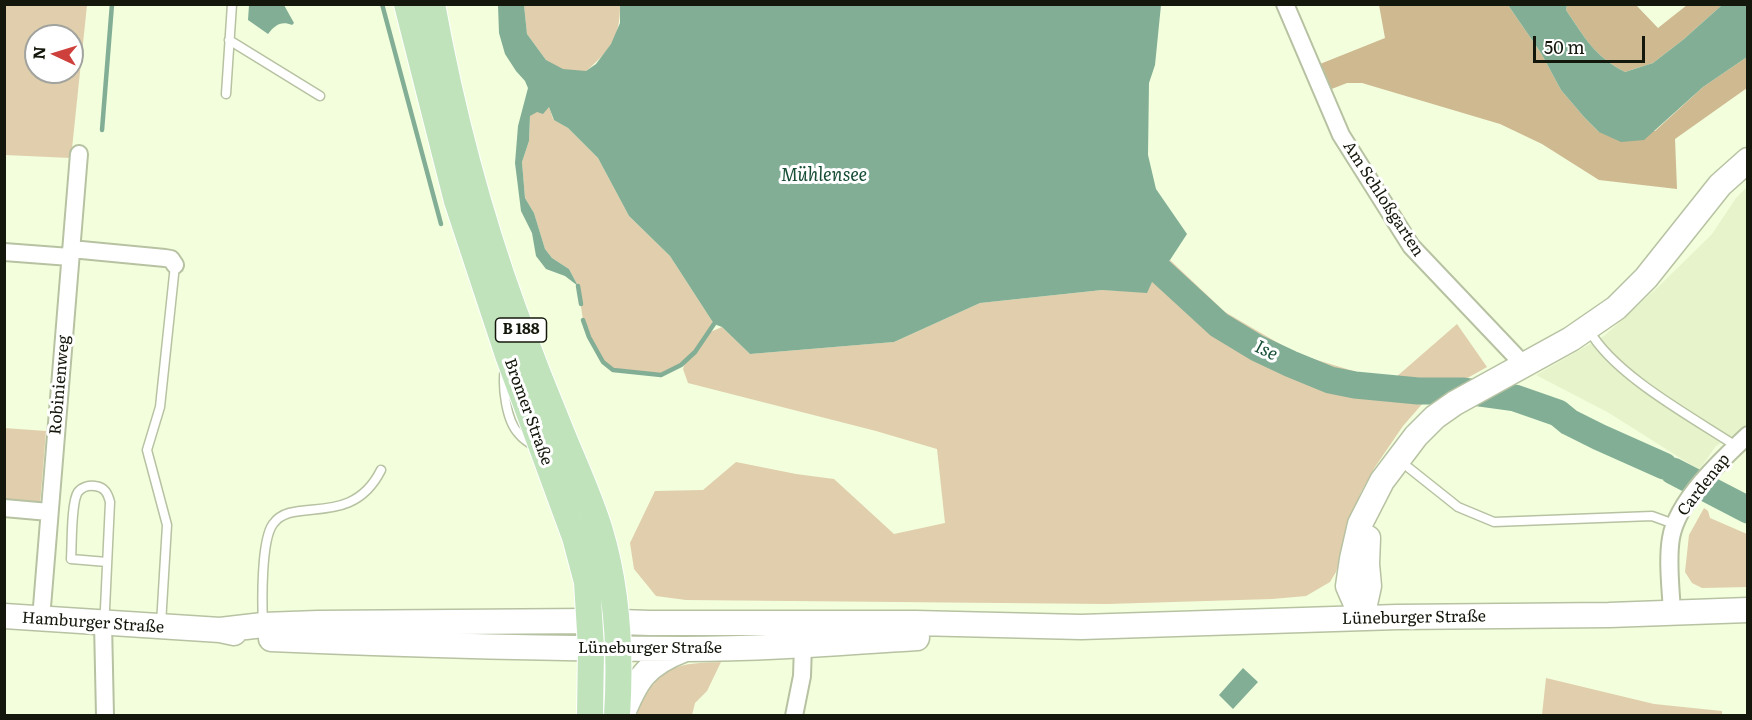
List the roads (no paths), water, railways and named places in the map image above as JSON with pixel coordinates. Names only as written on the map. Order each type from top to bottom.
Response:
[{"type":"main road","name":"Bromer Straße","points":[[407,4],[457,201],[500,341],[575,537],[587,582],[591,648]]},
{"type":"main road","name":"Bromer Straße","points":[[432,4],[454,111],[494,252],[514,310],[600,530],[614,589],[617,622]]},
{"type":"main road","name":"B 188","points":[[617,622],[619,648],[617,716]]},
{"type":"main road","name":"B 188","points":[[590,716],[591,648]]},
{"type":"street","name":"Am Schloßgarten","points":[[1285,4],[1341,135],[1411,246],[1524,365]]},
{"type":"street","name":"Robinienweg","points":[[41,619],[79,154]]},
{"type":"street","points":[[1362,618],[1348,586],[1352,559],[1360,524],[1393,463],[1435,417],[1455,403],[1588,328],[1616,308],[1646,278],[1702,205],[1748,160]]},
{"type":"street","points":[[4,252],[165,258],[171,259],[175,265]]},
{"type":"street","name":"Cardenap","points":[[1672,613],[1671,540],[1674,524],[1687,502],[1743,439]]},
{"type":"street","points":[[4,508],[49,512]]},
{"type":"street","name":"Lüneburger Straße","points":[[171,628],[264,632],[362,644],[686,649],[803,645],[1081,627],[1362,618],[1748,610]]},
{"type":"street","name":"Hamburger Straße","points":[[4,616],[41,619],[75,627],[103,623],[171,628]]},
{"type":"street","name":"Lüneburger Straße","points":[[264,632],[384,622],[915,623],[1081,627]]},
{"type":"street","points":[[103,623],[105,716]]},
{"type":"street","points":[[798,714],[803,645]]},
{"type":"street","points":[[622,716],[632,689],[643,674],[670,655],[686,649]]},
{"type":"lane","points":[[226,94],[232,4]]},
{"type":"lane","points":[[229,40],[320,96]]},
{"type":"lane","points":[[171,628],[167,525],[147,450],[160,408],[175,265]]},
{"type":"lane","points":[[1588,328],[1594,339],[1625,372],[1743,439]]},
{"type":"lane","points":[[574,461],[595,488]]},
{"type":"lane","points":[[1409,468],[1458,507],[1494,522],[1652,516],[1674,524]]},
{"type":"lane","points":[[264,632],[265,552],[271,525],[279,517],[289,513],[342,506],[360,497],[374,483],[381,470]]},
{"type":"lane","points":[[103,623],[107,562],[110,502],[108,494],[102,488],[86,486],[78,491],[75,501],[71,559],[107,562]]},
{"type":"lane","points":[[614,589],[618,560]]},
{"type":"water","points":[[249,5],[284,5],[294,23],[278,25],[268,34],[248,20]]},
{"type":"water","name":"Mühlensee","points":[[498,5],[524,5],[527,34],[546,60],[563,69],[586,71],[596,64],[611,44],[620,23],[620,5],[1161,5],[1155,65],[1149,83],[1148,155],[1156,189],[1187,234],[1170,260],[1158,269],[1147,293],[1102,290],[980,303],[894,342],[750,354],[722,327],[714,324],[670,256],[629,216],[598,158],[568,128],[554,120],[549,107],[543,114],[537,112],[530,116],[529,141],[522,162],[525,198],[534,213],[545,249],[552,258],[569,269],[578,286],[565,276],[546,269],[536,256],[532,233],[521,211],[515,163],[518,126],[528,88],[505,54],[499,33]]},
{"type":"water","points":[[1508,5],[1567,5],[1566,10],[1591,46],[1605,60],[1625,72],[1653,63],[1722,5],[1747,5],[1747,57],[1703,87],[1644,140],[1621,142],[1599,132],[1561,90],[1541,53]]},
{"type":"water","points":[[1243,668],[1258,682],[1233,709],[1219,695]]},
{"type":"waterway","points":[[102,130],[112,4]]},
{"type":"waterway","points":[[382,4],[441,224]]},
{"type":"waterway","name":"Ise","points":[[1133,242],[1158,269],[1219,325],[1257,348],[1291,364],[1330,380],[1355,385],[1418,391],[1464,391],[1515,398],[1558,413],[1569,422],[1664,466]]},
{"type":"waterway","points":[[578,286],[581,304]]},
{"type":"waterway","points":[[583,320],[589,337],[603,362],[613,370],[661,375],[681,365],[695,352],[714,324]]},
{"type":"waterway","name":"Ise","points":[[1673,471],[1748,510]]}]
